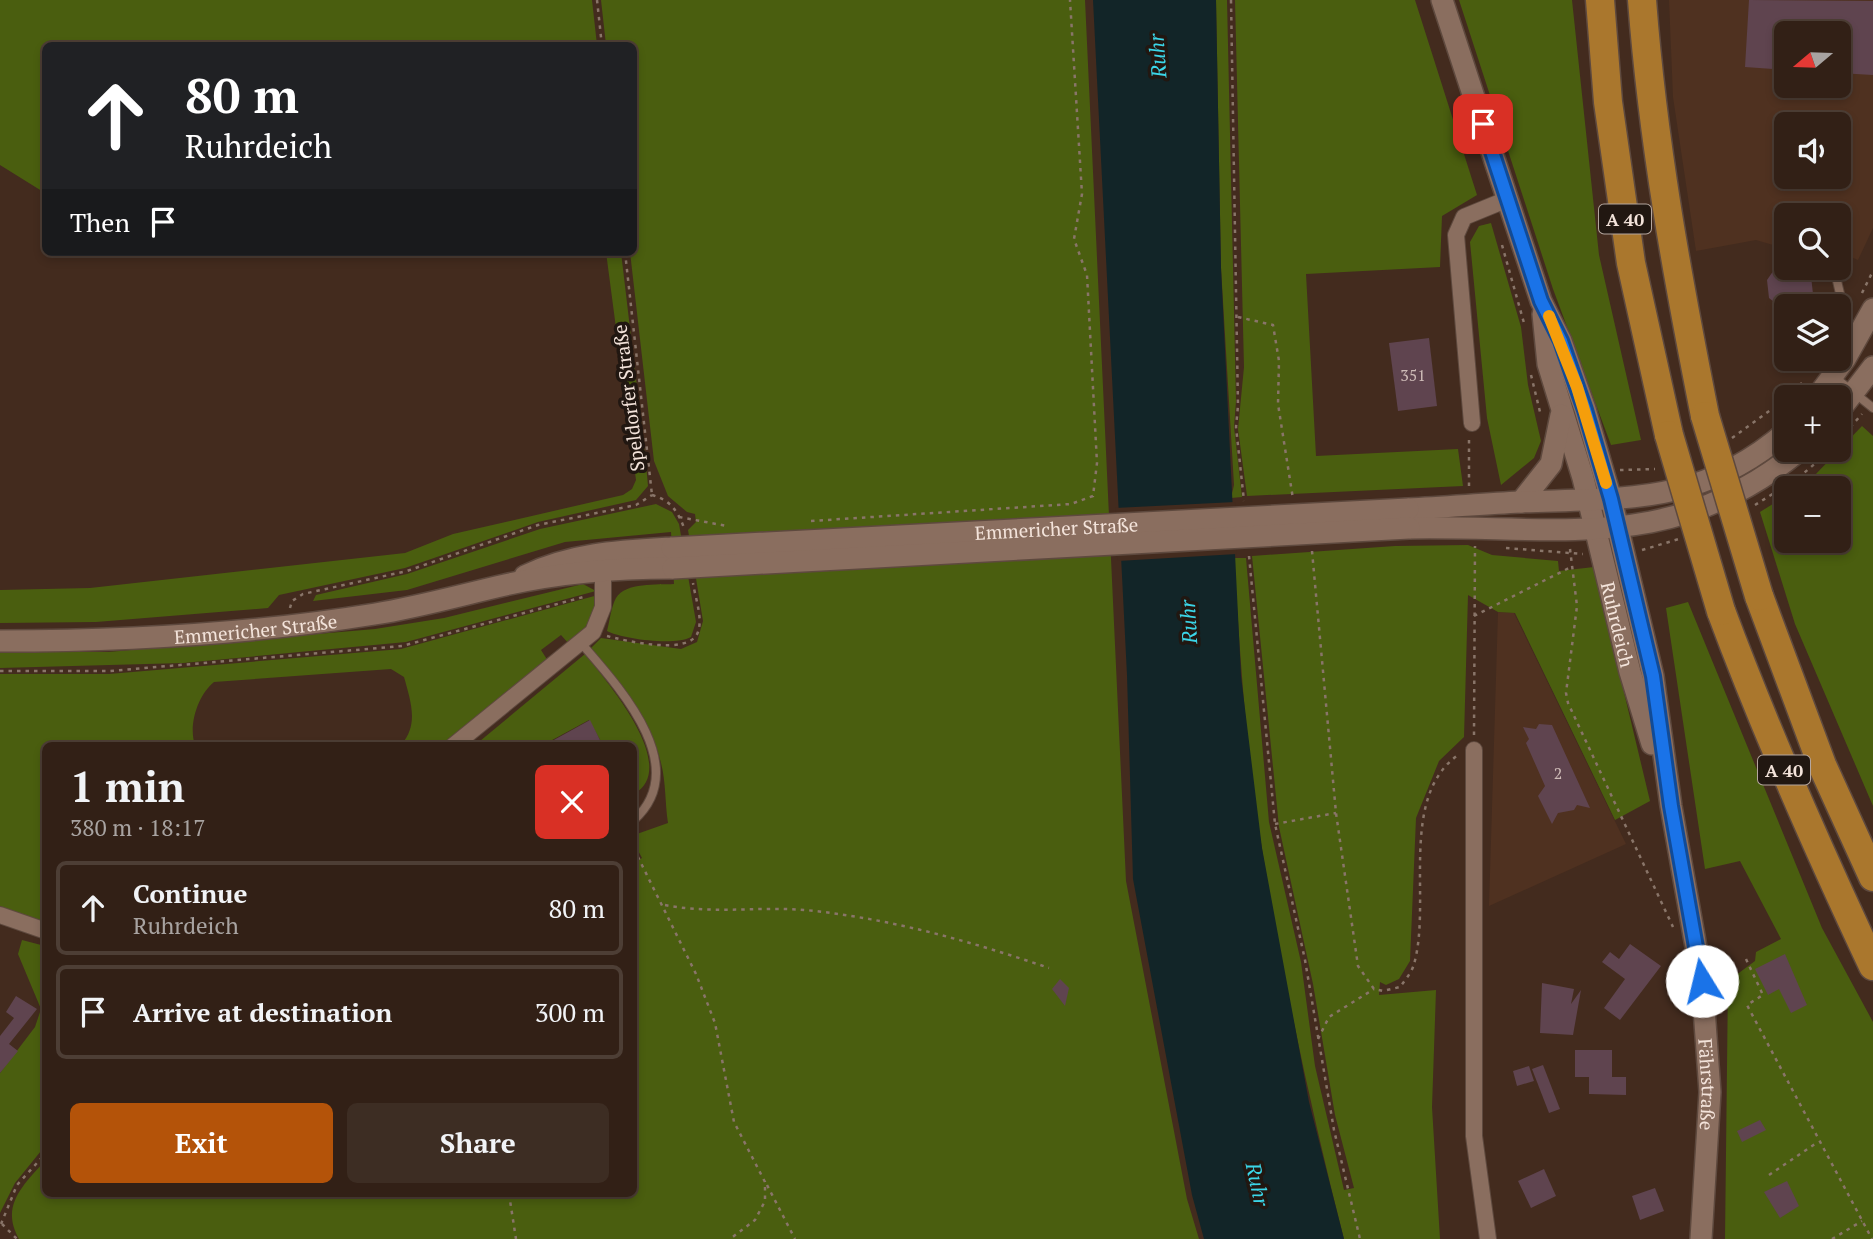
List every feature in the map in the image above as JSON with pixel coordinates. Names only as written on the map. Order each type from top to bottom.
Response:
[{"type":"highway","name":"A 40","points":[[1600,0],[1608,102],[1632,263],[1669,435],[1721,611],[1762,720],[1823,861],[1873,966]]},
{"type":"highway","name":"A 40","points":[[1642,0],[1649,94],[1670,241],[1706,416],[1759,596],[1822,765],[1873,877]]},
{"type":"main road","name":"Ruhrdeich","points":[[1443,0],[1541,301],[1561,341],[1581,398],[1611,499],[1653,676],[1671,806]]},
{"type":"main road","name":"Ruhrdeich","points":[[1541,301],[1548,364],[1589,501],[1630,672],[1671,806]]},
{"type":"main road","points":[[1821,385],[1826,372],[1869,318]]},
{"type":"main road","points":[[1851,397],[1873,367]]},
{"type":"main road","points":[[1521,502],[1551,464],[1562,413]]},
{"type":"main road","name":"Emmericher Straße","points":[[1409,519],[1469,505],[1589,501],[1685,489],[1729,471],[1759,454],[1774,442]]},
{"type":"main road","name":"Emmericher Straße","points":[[0,641],[105,641],[286,626],[439,603],[507,585],[553,563],[604,552],[1409,519],[1596,531],[1688,513],[1725,497],[1785,462]]},
{"type":"main road","name":"Emmericher Straße","points":[[507,585],[604,581],[677,549]]},
{"type":"main road","name":"Fährstraße","points":[[1671,806],[1702,981],[1710,1092],[1701,1239]]},
{"type":"street","points":[[1472,423],[1456,235],[1464,217],[1508,199]]},
{"type":"street","points":[[458,742],[587,637],[603,607],[604,581]]},
{"type":"street","points":[[1474,750],[1474,1136],[1488,1239]]},
{"type":"street","points":[[0,915],[42,930]]},
{"type":"lane","points":[[1851,317],[1869,318]]},
{"type":"lane","points":[[1826,372],[1873,408]]},
{"type":"lane","points":[[587,637],[643,728],[657,764],[657,777],[649,806],[637,817]]},
{"type":"path","points":[[597,0],[602,42]]},
{"type":"path","points":[[810,521],[1071,504],[1093,496],[1097,463],[1087,275],[1074,239],[1082,194],[1070,0]]},
{"type":"path","points":[[1231,0],[1237,317],[1236,428],[1244,506]]},
{"type":"path","points":[[1502,245],[1525,324]]},
{"type":"path","name":"Speldorfer Straße","points":[[625,256],[652,495],[665,498],[683,525],[677,549]]},
{"type":"path","points":[[1237,317],[1273,325],[1279,361],[1278,404],[1297,510]]},
{"type":"path","points":[[1530,370],[1544,426]]},
{"type":"path","points":[[1806,385],[1826,372]]},
{"type":"path","points":[[1469,505],[1467,442],[1472,423]]},
{"type":"path","points":[[286,626],[292,601],[303,594],[407,571],[538,526],[636,505],[652,495]]},
{"type":"path","points":[[679,517],[727,526]]},
{"type":"path","points":[[1308,542],[1312,552],[1336,813],[1358,966],[1374,989],[1383,991],[1400,987],[1414,966],[1420,923],[1420,846],[1429,795],[1448,762],[1464,751],[1474,750],[1476,539]]},
{"type":"path","points":[[1248,545],[1275,824],[1305,960],[1334,1130],[1360,1239]]},
{"type":"path","points":[[1501,547],[1571,554],[1577,606],[1566,693],[1568,703],[1664,903],[1675,935]]},
{"type":"path","points":[[1474,616],[1572,566]]},
{"type":"path","points":[[0,671],[110,671],[402,646],[604,581]]},
{"type":"path","points":[[587,637],[687,644],[694,639],[699,622],[693,581]]},
{"type":"path","points":[[1275,824],[1336,813]]},
{"type":"path","points":[[637,855],[696,974],[715,1023],[734,1122],[795,1239]]},
{"type":"path","points":[[664,905],[699,912],[812,910],[879,920],[974,943],[1049,968]]},
{"type":"path","points":[[1746,959],[1763,995],[1747,1005],[1872,1239]]},
{"type":"path","points":[[1317,1041],[1329,1017],[1374,989]]},
{"type":"path","points":[[1769,1175],[1818,1142]]},
{"type":"path","points":[[17,1239],[1,1224],[17,1185],[42,1157]]},
{"type":"path","points":[[730,1239],[755,1220],[765,1200],[765,1182]]},
{"type":"path","points":[[509,1197],[516,1239]]},
{"type":"path","points":[[1832,1239],[1862,1221]]},
{"type":"shaded area","points":[[1669,0],[1873,0],[1873,228],[1858,260],[1851,257],[1851,203],[1774,203],[1774,245],[1756,240],[1696,251],[1673,97]]},
{"type":"shaded area","points":[[1498,612],[1514,613],[1626,844],[1489,906]]},
{"type":"green space","points":[[0,0],[592,0],[597,42],[42,42],[42,191],[0,165]]},
{"type":"green space","points":[[601,0],[1085,0],[1126,881],[1187,1199],[1199,1239],[19,1239],[12,1216],[13,1206],[22,1188],[42,1164],[42,1197],[637,1197],[637,860],[642,858],[637,849],[637,834],[668,823],[663,770],[650,731],[633,702],[591,648],[601,638],[681,649],[697,642],[703,621],[688,530],[696,522],[695,514],[687,512],[668,496],[654,461],[630,256],[637,256],[637,42],[606,42]]},
{"type":"green space","points":[[1216,0],[1227,0],[1236,401],[1234,427],[1242,497],[1231,498],[1234,485],[1221,268]]},
{"type":"green space","points":[[1235,0],[1415,0],[1477,195],[1442,216],[1440,267],[1306,274],[1316,456],[1458,449],[1463,486],[1247,496],[1238,429],[1244,367]]},
{"type":"green space","points":[[1459,0],[1572,0],[1599,255],[1641,440],[1611,445],[1553,289]]},
{"type":"green space","points":[[1491,223],[1521,327],[1528,385],[1541,441],[1534,458],[1501,485],[1487,418],[1470,242],[1479,226]]},
{"type":"green space","points":[[607,256],[621,256],[648,486],[636,500],[538,522],[405,568],[279,595],[268,608],[96,622],[0,623],[0,590],[90,588],[405,553],[453,534],[623,495],[632,489],[636,480]]},
{"type":"green space","points":[[1862,426],[1873,436],[1873,806],[1795,624],[1760,512],[1774,503],[1774,553],[1851,553],[1851,476],[1814,476],[1827,462],[1851,462],[1851,437]]},
{"type":"green space","points":[[656,504],[672,512],[679,524],[696,622],[691,637],[683,640],[649,640],[624,637],[607,631],[613,605],[621,593],[642,585],[674,584],[671,532],[565,542],[407,590],[313,601],[316,595],[407,574],[540,529]]},
{"type":"green space","points":[[1468,545],[1492,555],[1558,561],[1559,571],[1594,567],[1650,801],[1615,820],[1515,613],[1498,612],[1468,595],[1464,737],[1439,761],[1416,818],[1410,961],[1399,979],[1386,985],[1380,982],[1379,995],[1436,990],[1432,1107],[1440,1239],[1344,1239],[1298,1045],[1256,813],[1241,667],[1234,558],[1246,558],[1269,822],[1301,962],[1315,1066],[1344,1190],[1354,1188],[1335,1115],[1313,984],[1279,827],[1252,556],[1395,546]]},
{"type":"green space","points":[[583,584],[596,591],[406,642],[183,663],[0,668],[0,652],[108,652],[375,629],[444,618]]},
{"type":"green space","points":[[598,595],[592,616],[575,639],[569,644],[561,635],[541,650],[548,661],[449,742],[403,742],[412,721],[411,704],[404,677],[391,669],[214,682],[203,695],[196,711],[194,742],[42,742],[42,921],[19,916],[0,906],[0,674],[109,674],[401,649]]},
{"type":"green space","points":[[1688,602],[1822,928],[1873,1022],[1873,1239],[1725,1239],[1728,981],[1755,961],[1756,952],[1781,939],[1740,861],[1705,869],[1666,608]]},
{"type":"green space","points":[[585,654],[623,703],[645,745],[649,765],[646,781],[637,791],[637,742],[601,742],[589,720],[549,742],[479,742]]},
{"type":"green space","points":[[22,940],[42,945],[42,1150],[15,1183],[0,1213],[0,1073],[35,1027],[41,1009],[18,954]]},
{"type":"water","name":"Ruhr","points":[[1093,0],[1216,0],[1221,268],[1241,676],[1262,848],[1309,1102],[1344,1239],[1204,1239],[1192,1195],[1133,879],[1127,675]]},
{"type":"pier","points":[[1235,502],[1237,554],[1118,561],[1115,508]]},
{"type":"building","points":[[1749,0],[1873,1],[1873,75],[1852,74],[1852,21],[1774,21],[1774,69],[1745,67]]},
{"type":"building","points":[[1774,270],[1774,280],[1811,280],[1813,294],[1774,294],[1774,302],[1769,298],[1767,280]]},
{"type":"building","points":[[1429,338],[1437,406],[1398,411],[1389,343]]},
{"type":"building","points":[[590,720],[601,742],[550,742]]},
{"type":"building","points":[[1539,724],[1552,725],[1590,808],[1577,805],[1574,810],[1558,813],[1552,824],[1538,796],[1545,786],[1526,743],[1529,739],[1523,727],[1536,729]]},
{"type":"building","points":[[1630,944],[1661,966],[1620,1020],[1604,1008],[1625,979],[1602,962],[1610,952],[1619,959]]},
{"type":"building","points":[[1785,954],[1807,1005],[1791,1013],[1779,989],[1768,995],[1755,969]]},
{"type":"building","points":[[1060,979],[1069,988],[1065,1006],[1052,989]]},
{"type":"building","points":[[1542,983],[1574,989],[1571,1004],[1581,990],[1573,1035],[1540,1033]]},
{"type":"building","points":[[16,996],[37,1009],[9,1044],[18,1051],[0,1073],[0,1036],[14,1018],[6,1012]]},
{"type":"building","points":[[1575,1050],[1612,1050],[1612,1077],[1626,1077],[1626,1095],[1589,1094],[1589,1077],[1575,1077]]},
{"type":"building","points":[[1543,1065],[1560,1109],[1549,1113],[1532,1069]]},
{"type":"building","points":[[1529,1066],[1534,1081],[1517,1086],[1513,1071]]},
{"type":"building","points":[[1760,1120],[1766,1130],[1742,1142],[1737,1131]]},
{"type":"building","points":[[1544,1169],[1556,1196],[1531,1208],[1518,1181]]},
{"type":"building","points":[[1787,1181],[1799,1206],[1780,1218],[1764,1192]]},
{"type":"building","points":[[1655,1188],[1664,1211],[1640,1220],[1632,1196]]},
{"type":"slow traffic","points":[[1549,316],[1561,341],[1585,410],[1606,483]]},
{"type":"route","points":[[1483,124],[1541,301],[1561,341],[1585,410],[1611,499],[1653,676],[1671,806],[1702,981]]}]
